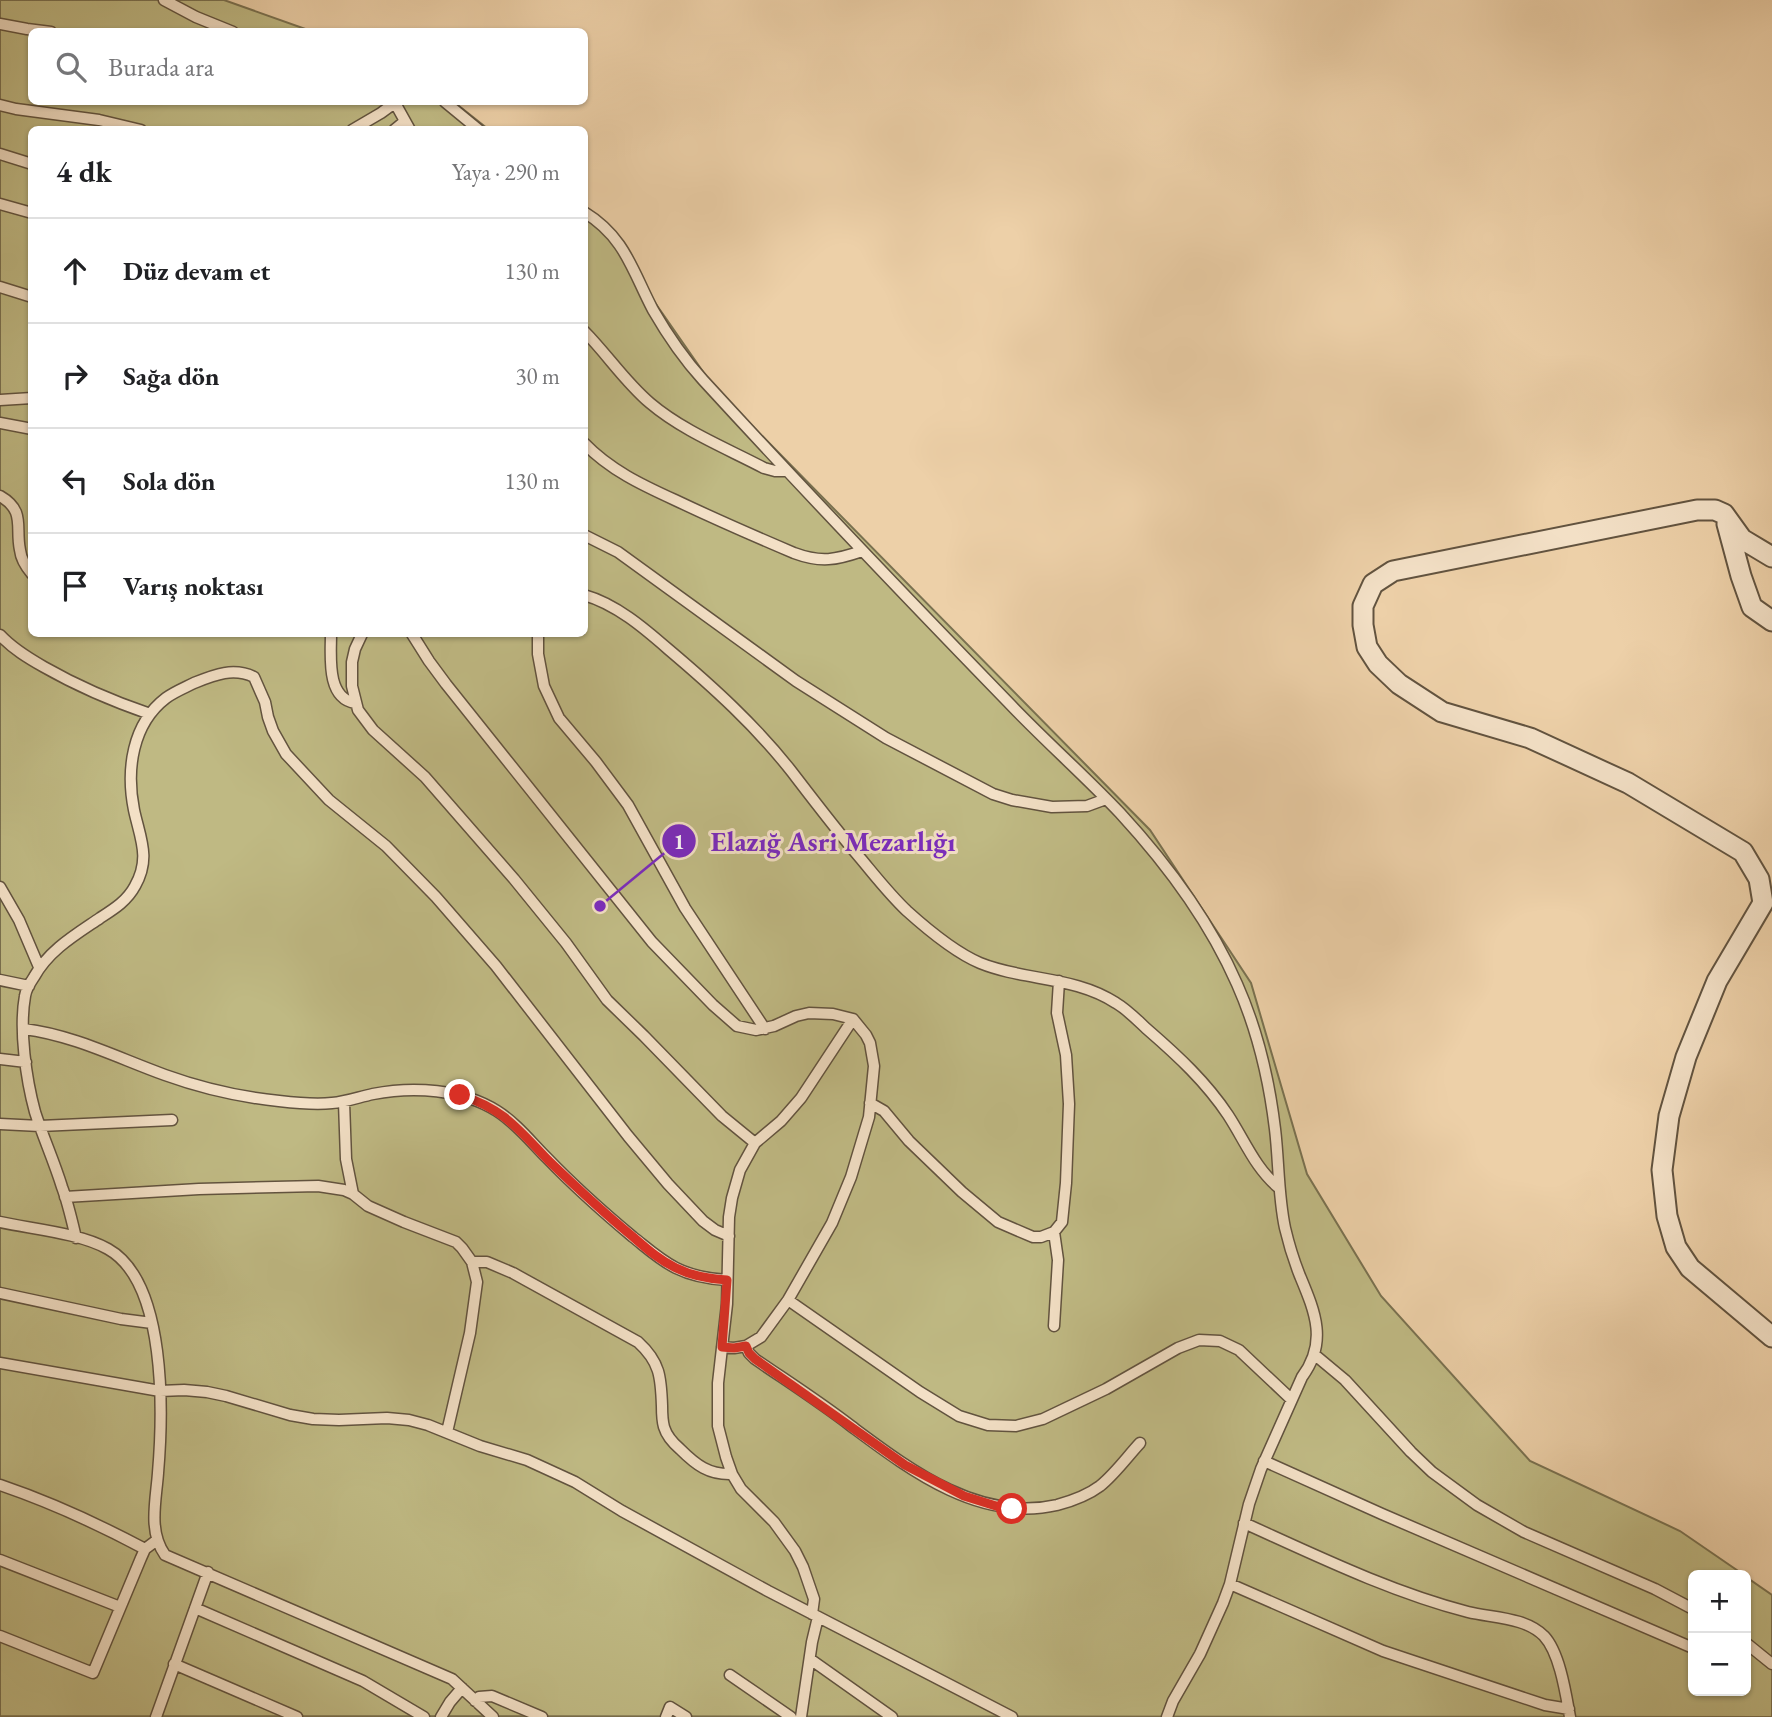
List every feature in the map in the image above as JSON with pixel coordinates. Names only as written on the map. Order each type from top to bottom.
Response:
[{"type":"street","points":[[1772,557],[1742,539],[1724,514],[1715,510],[1685,513],[1394,571],[1374,584],[1363,606],[1367,647],[1378,664],[1399,684],[1442,712],[1530,738],[1628,783],[1743,852],[1765,874],[1763,903],[1717,981],[1686,1056],[1669,1116],[1662,1170],[1667,1216],[1676,1247],[1690,1269],[1772,1337]]},
{"type":"street","points":[[1724,514],[1752,607],[1772,621]]},
{"type":"lane","points":[[164,0],[223,28]]},
{"type":"lane","points":[[0,23],[28,29]]},
{"type":"lane","points":[[0,105],[124,126]]},
{"type":"lane","points":[[359,126],[391,105]]},
{"type":"lane","points":[[397,105],[407,125]]},
{"type":"lane","points":[[449,105],[474,126]]},
{"type":"lane","points":[[0,154],[28,163]]},
{"type":"lane","points":[[0,204],[28,212]]},
{"type":"lane","points":[[588,215],[606,227],[622,247],[654,312],[683,358],[862,551],[1145,841],[1188,898],[1220,950],[1250,1018],[1270,1094],[1287,1238],[1313,1309],[1318,1336],[1315,1355],[1291,1399],[1264,1461],[1244,1523],[1230,1584],[1213,1629],[1167,1717]]},
{"type":"lane","points":[[0,287],[28,296]]},
{"type":"lane","points":[[588,336],[636,390],[665,414],[764,468],[787,471]]},
{"type":"lane","points":[[0,400],[28,398]]},
{"type":"lane","points":[[0,423],[28,428]]},
{"type":"lane","points":[[588,447],[627,477],[713,519],[805,557],[839,559],[862,551]]},
{"type":"lane","points":[[0,496],[12,505],[16,512],[20,527],[20,551],[28,569]]},
{"type":"lane","points":[[588,537],[618,552],[796,681],[874,731],[993,794],[1052,807],[1087,806],[1106,799]]},
{"type":"lane","points":[[588,596],[617,610],[648,632],[724,698],[766,741],[888,892],[924,926],[979,962],[1086,989],[1118,1004],[1188,1065],[1227,1114],[1266,1177],[1279,1188]]},
{"type":"lane","points":[[0,635],[18,652],[62,678],[104,698],[150,714]]},
{"type":"lane","points":[[331,637],[331,674],[342,697],[355,703]]},
{"type":"lane","points":[[361,637],[352,662],[352,687],[358,710],[373,730],[425,777],[514,879],[566,943],[607,1000],[722,1116],[755,1143]]},
{"type":"lane","points":[[414,637],[446,684],[652,942],[737,1027],[765,1029],[809,1013],[833,1014],[853,1019],[866,1035],[873,1050],[869,1117],[851,1177],[832,1223],[788,1300],[761,1337],[746,1346],[722,1347]]},
{"type":"lane","points":[[538,637],[544,686],[559,718],[628,805],[685,908],[765,1029]]},
{"type":"lane","points":[[76,1238],[65,1197],[35,1112],[26,1062],[25,995],[39,967],[62,944],[120,905],[128,897],[141,874],[144,849],[134,809],[131,774],[136,742],[150,714],[167,697],[197,682],[230,672],[246,673],[254,677],[273,731],[286,754],[329,800],[386,846],[436,897],[496,966],[668,1184],[703,1221],[729,1236]]},
{"type":"lane","points":[[0,887],[3,897],[19,920],[39,967]]},
{"type":"lane","points":[[0,980],[29,986]]},
{"type":"lane","points":[[870,1103],[884,1111],[909,1141],[998,1222],[1033,1237],[1054,1232],[1062,1222],[1069,1104],[1066,1055],[1057,1013],[1059,981]]},
{"type":"lane","points":[[801,1717],[815,1615],[814,1600],[795,1551],[774,1522],[741,1489],[732,1474],[718,1426],[718,1383],[732,1198],[743,1161],[755,1143],[791,1110],[853,1019]]},
{"type":"lane","points":[[24,1029],[41,1031],[89,1045],[168,1076],[217,1091],[278,1101],[321,1104],[344,1102],[375,1093],[411,1090],[460,1095],[487,1105],[511,1121],[551,1163],[656,1256],[690,1274],[727,1280]]},
{"type":"lane","points":[[0,1059],[26,1062]]},
{"type":"lane","points":[[344,1102],[346,1159],[352,1194]]},
{"type":"lane","points":[[0,1124],[40,1126],[172,1120]]},
{"type":"lane","points":[[65,1197],[199,1189],[331,1187],[352,1194],[368,1206],[404,1222],[456,1242],[472,1262],[477,1282],[470,1333],[447,1432]]},
{"type":"lane","points":[[0,1222],[76,1238],[109,1250],[124,1262],[138,1280],[152,1323],[158,1362],[161,1435],[154,1521],[157,1540],[165,1555],[452,1679],[493,1717]]},
{"type":"lane","points":[[1054,1232],[1058,1260],[1054,1326]]},
{"type":"lane","points":[[472,1262],[487,1262],[513,1273],[638,1342],[651,1354],[660,1375],[663,1420],[670,1439],[701,1468],[732,1474]]},
{"type":"lane","points":[[0,1293],[152,1323]]},
{"type":"lane","points":[[788,1300],[939,1404],[959,1416],[988,1425],[1016,1426],[1042,1419],[1106,1389],[1178,1348],[1199,1340],[1220,1341],[1239,1350],[1291,1399]]},
{"type":"lane","points":[[746,1346],[755,1359],[905,1465],[948,1489],[996,1506],[1029,1509],[1075,1499],[1101,1485],[1140,1443]]},
{"type":"lane","points":[[1315,1355],[1345,1380],[1391,1432],[1425,1465],[1477,1505],[1524,1532],[1655,1589],[1688,1606]]},
{"type":"lane","points":[[0,1363],[160,1391],[207,1392],[313,1419],[409,1420],[447,1432],[575,1482],[815,1615],[1012,1717]]},
{"type":"lane","points":[[1264,1461],[1688,1646]]},
{"type":"lane","points":[[0,1485],[78,1516],[145,1549]]},
{"type":"lane","points":[[1230,1584],[1383,1651],[1569,1713],[1563,1679],[1549,1643],[1530,1626],[1468,1612],[1397,1590],[1244,1523]]},
{"type":"lane","points":[[0,1636],[93,1673],[145,1549],[157,1540]]},
{"type":"lane","points":[[0,1560],[120,1607]]},
{"type":"lane","points":[[156,1717],[208,1572]]},
{"type":"lane","points":[[194,1608],[363,1681],[424,1717]]},
{"type":"lane","points":[[1751,1650],[1772,1664]]},
{"type":"lane","points":[[810,1658],[892,1717]]},
{"type":"lane","points":[[174,1664],[297,1717]]},
{"type":"lane","points":[[730,1675],[791,1717]]},
{"type":"lane","points":[[441,1717],[462,1688]]},
{"type":"lane","points":[[475,1701],[479,1697],[492,1696],[542,1717]]},
{"type":"lane","points":[[666,1717],[670,1707],[686,1717]]},
{"type":"shaded area","points":[[0,0],[224,0],[303,28],[28,28],[28,105],[458,105],[484,126],[28,126],[28,637],[588,637],[588,211],[596,218],[713,386],[1150,830],[1251,983],[1307,1174],[1381,1296],[1530,1461],[1680,1531],[1737,1570],[1688,1570],[1688,1696],[1751,1696],[1751,1580],[1772,1595],[1772,1717],[0,1716]]},
{"type":"place","name":"Elazığ Asri Mezarlığı","points":[[600,906]]},
{"type":"route","points":[[460,1095],[487,1105],[511,1121],[551,1163],[656,1256],[690,1274],[727,1280],[722,1347],[746,1346],[755,1359],[905,1465],[964,1496],[1012,1509]]}]
